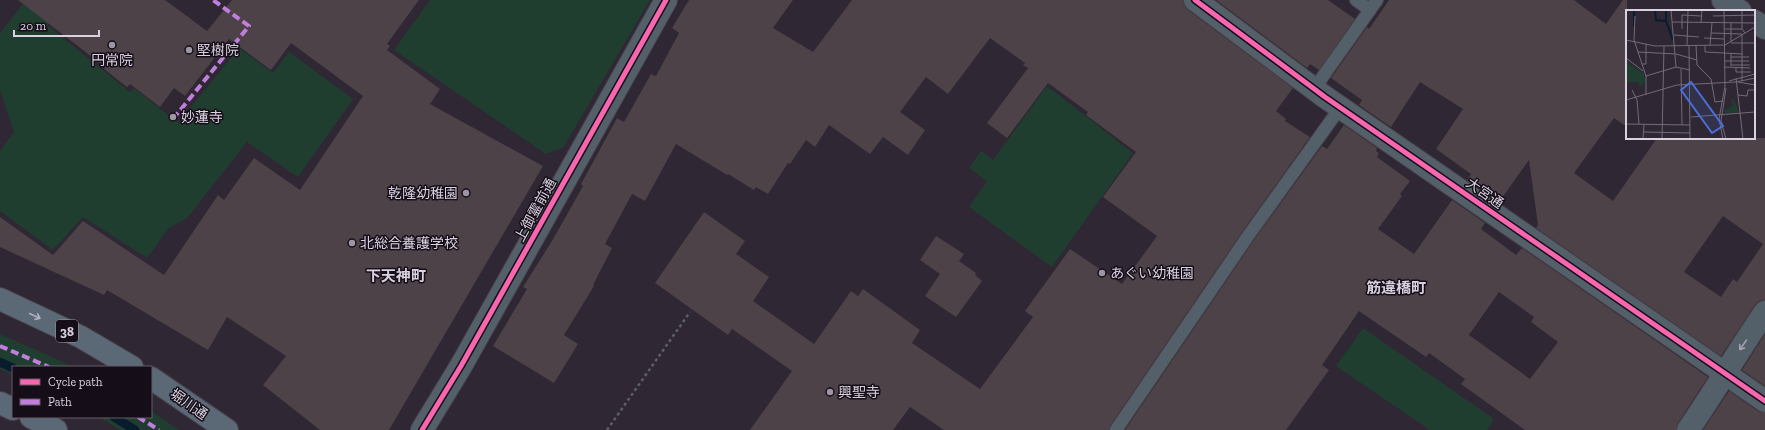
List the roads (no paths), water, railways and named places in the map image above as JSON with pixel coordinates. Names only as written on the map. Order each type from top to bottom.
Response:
[{"type":"main road","name":"38","points":[[0,299],[81,337],[130,366]]},
{"type":"main road","name":"堀川通","points":[[152,379],[227,430]]},
{"type":"main road","points":[[0,403],[12,409]]},
{"type":"main road","points":[[33,418],[56,430]]},
{"type":"street","name":"上御霊前通","points":[[422,430],[461,366],[666,0]]},
{"type":"street","name":"大宮通","points":[[1195,0],[1314,90],[1765,401]]},
{"type":"street","points":[[1723,0],[1738,10]]},
{"type":"street","points":[[1755,22],[1765,28]]},
{"type":"street","points":[[1688,430],[1734,357],[1765,312]]},
{"type":"lane","points":[[1356,0],[1370,10]]},
{"type":"lane","points":[[1314,90],[1377,0]]},
{"type":"lane","points":[[1116,430],[1248,236],[1340,108]]},
{"type":"waterway","points":[[0,362],[12,368]]},
{"type":"waterway","points":[[116,418],[135,430]]},
{"type":"place","name":"円常院","points":[[112,45]]},
{"type":"place","name":"堅樹院","points":[[189,50]]},
{"type":"place","name":"妙蓮寺","points":[[173,117]]},
{"type":"place","name":"乾隆幼稚園","points":[[466,193]]},
{"type":"place","name":"北総合養護学校","points":[[352,243]]},
{"type":"place","name":"あぐい幼稚園","points":[[1102,273]]},
{"type":"place","name":"興聖寺","points":[[830,392]]},
{"type":"district","name":"下天神町","points":[[396,276]]},
{"type":"district","name":"筋違橋町","points":[[1396,288]]}]
